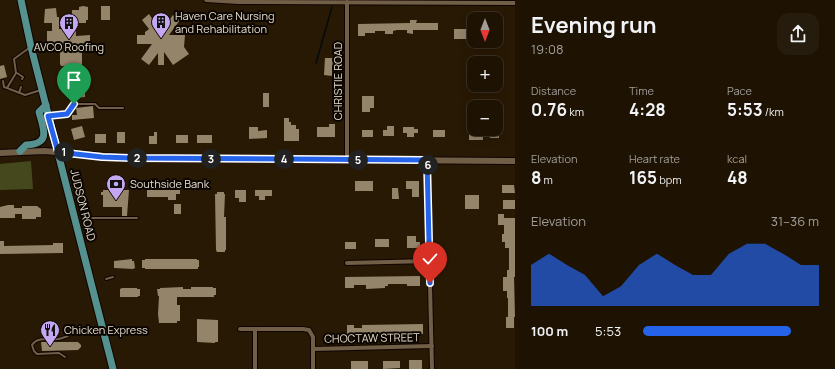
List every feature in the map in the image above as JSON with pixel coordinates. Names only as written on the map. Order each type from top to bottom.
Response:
[{"type":"main road","name":"JUDSON ROAD","points":[[22,0],[31,47],[48,116],[113,369]]},
{"type":"main road","points":[[20,151],[26,145],[34,145],[42,140],[44,131],[39,112],[46,105]]},
{"type":"main road","points":[[0,152],[58,152],[131,158],[515,161]]},
{"type":"street","points":[[206,0],[515,3]]},
{"type":"street","name":"CHRISTIE ROAD","points":[[347,2],[347,160]]},
{"type":"street","points":[[427,160],[432,369]]},
{"type":"street","points":[[347,263],[430,261]]},
{"type":"street","points":[[240,329],[309,330],[312,334],[313,369]]},
{"type":"street","points":[[255,329],[255,369]]},
{"type":"street","name":"CHOCTAW STREET","points":[[313,349],[432,346]]},
{"type":"lane","points":[[7,88],[16,73],[14,59],[31,47]]},
{"type":"lane","points":[[16,73],[23,77],[22,79]]},
{"type":"lane","points":[[3,81],[4,87],[25,95],[42,90]]},
{"type":"lane","points":[[19,93],[21,87]]},
{"type":"lane","points":[[48,116],[67,114],[74,104],[96,104],[99,108],[123,108]]},
{"type":"lane","points":[[92,218],[137,218]]},
{"type":"lane","points":[[106,279],[113,277]]},
{"type":"lane","points":[[65,357],[59,353],[36,353],[33,350],[32,345],[37,340],[61,339],[68,336]]},
{"type":"green space","points":[[31,161],[33,189],[0,190],[0,164]]},
{"type":"building","points":[[101,6],[110,6],[110,20],[101,20]]},
{"type":"building","points":[[79,7],[88,7],[88,20],[86,20],[86,23],[72,23],[72,10],[79,10]]},
{"type":"building","points":[[56,8],[57,17],[59,17],[59,29],[76,29],[76,36],[90,35],[90,45],[82,45],[82,66],[61,66],[60,45],[47,45],[47,31],[52,31],[52,23],[44,23],[45,9]]},
{"type":"building","name":"Haven Care Nursing and Rehabilitation","points":[[149,14],[157,26],[165,26],[173,15],[180,20],[169,35],[185,35],[184,47],[189,54],[173,65],[164,52],[164,65],[158,65],[158,53],[149,65],[141,59],[152,44],[137,44],[137,35],[145,35],[145,32],[149,29],[142,20]]},
{"type":"building","points":[[410,20],[417,20],[416,23],[438,23],[438,30],[413,30],[413,34],[407,33],[407,30],[393,31],[393,34],[385,34],[385,31],[375,31],[375,33],[365,33],[365,36],[358,36],[358,24],[410,23]]},
{"type":"building","points":[[454,29],[466,29],[466,39],[454,39]]},
{"type":"building","points":[[325,58],[333,58],[332,76],[324,75]]},
{"type":"building","points":[[4,65],[7,77],[0,79],[0,66]]},
{"type":"building","points":[[76,86],[80,86],[81,90],[85,90],[85,97],[75,98]]},
{"type":"building","points":[[263,93],[269,93],[269,107],[263,107]]},
{"type":"building","points":[[362,96],[374,96],[374,108],[370,108],[370,112],[362,112]]},
{"type":"building","points":[[93,106],[94,118],[72,120],[72,115],[77,115],[76,108]]},
{"type":"building","points":[[284,118],[289,118],[291,125],[296,125],[296,129],[299,129],[299,141],[284,141]]},
{"type":"building","points":[[329,124],[335,124],[335,137],[317,137],[317,127],[329,127]]},
{"type":"building","points":[[82,126],[85,137],[74,140],[71,129]]},
{"type":"building","points":[[387,126],[394,126],[394,136],[383,136],[383,130],[387,130]]},
{"type":"building","points":[[249,127],[258,127],[258,131],[267,130],[267,138],[249,139]]},
{"type":"building","points":[[403,127],[414,127],[414,129],[418,129],[418,133],[414,133],[414,137],[407,137],[407,133],[403,133]]},
{"type":"building","points":[[362,130],[373,130],[373,137],[362,137]]},
{"type":"building","points":[[433,130],[445,130],[445,137],[433,137]]},
{"type":"building","points":[[117,132],[125,132],[125,143],[117,143]]},
{"type":"building","points":[[154,132],[157,132],[157,144],[149,144],[149,136],[154,136]]},
{"type":"building","points":[[95,134],[106,134],[106,143],[95,143]]},
{"type":"building","points":[[176,135],[188,135],[188,143],[176,143]]},
{"type":"building","points":[[197,135],[212,135],[212,143],[197,143]]},
{"type":"building","points":[[469,136],[483,136],[483,140],[469,140]]},
{"type":"building","points":[[490,136],[499,136],[499,138],[490,138]]},
{"type":"building","points":[[355,181],[373,181],[373,191],[355,191]]},
{"type":"building","points":[[406,181],[419,181],[419,197],[412,197],[412,189],[406,189]]},
{"type":"building","points":[[502,185],[514,185],[515,193],[502,193]]},
{"type":"building","points":[[392,188],[398,188],[399,199],[392,199]]},
{"type":"building","name":"Southside Bank","points":[[103,190],[129,190],[127,216],[122,216],[122,207],[103,207],[103,195],[101,195],[101,192],[103,192]]},
{"type":"building","points":[[147,190],[180,190],[180,194],[176,194],[176,200],[168,200],[168,197],[147,197]]},
{"type":"building","points":[[235,190],[246,190],[246,202],[239,202],[239,198],[235,198]]},
{"type":"building","points":[[255,190],[272,190],[272,196],[265,196],[265,200],[259,200],[259,196],[255,196]]},
{"type":"building","points":[[217,192],[224,192],[225,194],[225,252],[217,252],[216,250],[215,194],[217,194]]},
{"type":"building","points":[[465,195],[479,195],[479,209],[465,209]]},
{"type":"building","points":[[503,200],[515,200],[515,209],[503,209]]},
{"type":"building","points":[[174,204],[181,204],[181,214],[174,214]]},
{"type":"building","points":[[14,205],[14,208],[22,208],[22,206],[37,206],[41,209],[41,217],[36,217],[36,219],[22,219],[22,214],[15,214],[15,218],[0,218],[0,207]]},
{"type":"building","points":[[498,214],[504,214],[504,218],[515,218],[514,328],[506,328],[506,317],[508,317],[508,298],[507,291],[503,291],[503,277],[507,277],[507,270],[509,270],[509,248],[505,248],[505,242],[502,242],[504,225],[498,225]]},
{"type":"building","points":[[407,236],[416,236],[416,242],[420,242],[420,248],[407,248]]},
{"type":"building","points":[[375,239],[389,239],[389,247],[375,247]]},
{"type":"building","points":[[0,241],[4,241],[4,246],[53,245],[53,243],[63,243],[63,253],[0,254]]},
{"type":"building","points":[[345,242],[356,242],[356,249],[345,249]]},
{"type":"building","points":[[132,259],[132,261],[134,261],[135,268],[133,269],[114,268],[114,261]]},
{"type":"building","points":[[197,259],[199,260],[199,267],[198,269],[145,269],[142,268],[142,260]]},
{"type":"building","points":[[420,276],[420,286],[388,284],[385,288],[366,289],[366,285],[354,285],[354,288],[345,288],[345,277]]},
{"type":"building","points":[[183,287],[183,289],[191,289],[191,287],[213,287],[216,288],[216,295],[214,295],[214,297],[177,297],[177,305],[180,305],[180,321],[177,321],[177,323],[159,323],[159,296],[157,289]]},
{"type":"building","points":[[120,289],[140,289],[140,296],[120,297]]},
{"type":"building","points":[[197,319],[218,320],[218,342],[197,342]]},
{"type":"building","points":[[423,324],[423,334],[347,336],[347,325],[354,325],[354,328],[362,328],[362,325]]},
{"type":"building","points":[[41,342],[78,342],[81,347],[78,350],[42,351]]},
{"type":"building","points":[[409,360],[422,360],[422,369],[409,369]]},
{"type":"building","points":[[351,361],[368,361],[368,369],[351,369]]},
{"type":"building","points":[[383,361],[400,361],[400,368],[383,369]]},
{"type":"waterway","points":[[316,63],[332,7]]},
{"type":"place","name":"Haven Care Nursing and Rehabilitation","points":[[161,39]]},
{"type":"place","name":"AVCO Roofing","points":[[69,40]]},
{"type":"place","name":"Southside Bank","points":[[116,201]]},
{"type":"place","name":"Chicken Express","points":[[50,347]]},
{"type":"route","points":[[74,104],[67,114],[48,116],[58,152],[112,158],[427,160],[430,283]]}]
